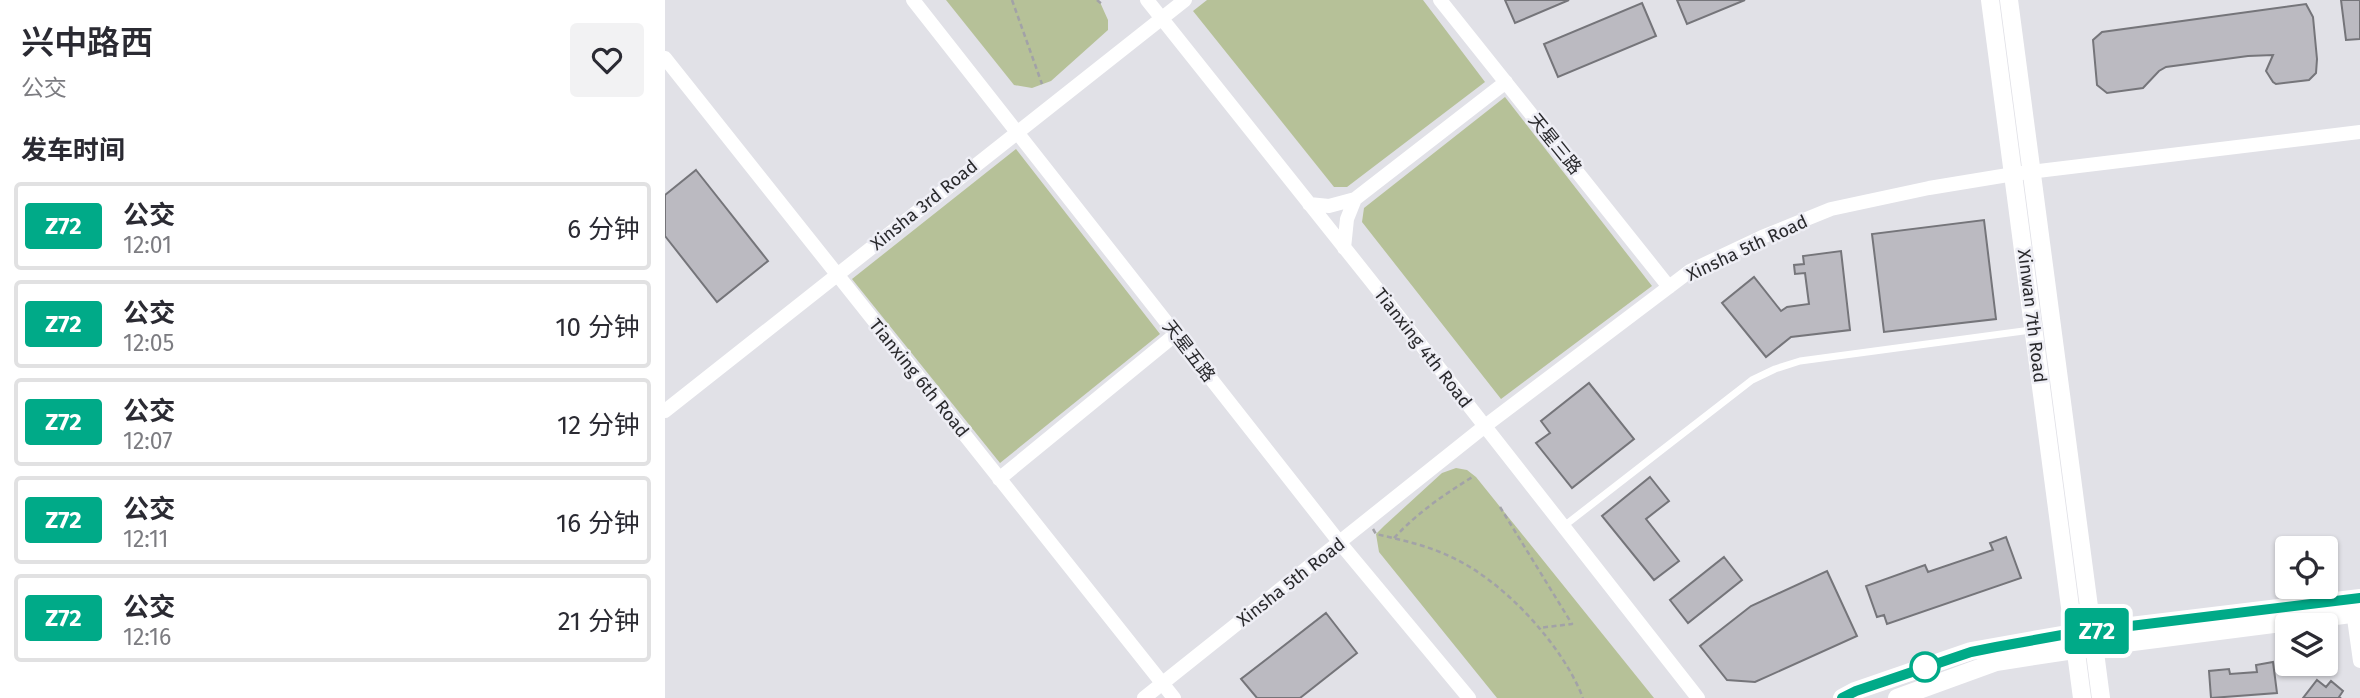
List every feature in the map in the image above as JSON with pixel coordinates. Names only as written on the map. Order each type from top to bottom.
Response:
[{"type":"street","name":"天星五路","points":[[913,0],[1340,542],[1469,698]]},
{"type":"street","name":"Tianxing 4th Road","points":[[1147,0],[1698,698]]},
{"type":"street","name":"Xinsha 3rd Road","points":[[665,411],[1185,0]]},
{"type":"street","name":"天星三路","points":[[1440,0],[1669,287]]},
{"type":"street","name":"Xinwan 7th Road","points":[[1990,0],[2082,698]]},
{"type":"street","name":"Xinwan 7th Road","points":[[2009,0],[2101,698]]},
{"type":"street","name":"Tianxing 6th Road","points":[[665,58],[1174,698]]},
{"type":"street","points":[[1309,204],[1329,205],[1355,199],[1506,82]]},
{"type":"street","name":"Xinsha 5th Road","points":[[1144,698],[1485,426],[1690,271],[1762,237],[1831,209],[1929,188],[2014,174],[2360,132]]},
{"type":"street","points":[[1344,248],[1347,219],[1355,199]]},
{"type":"street","points":[[999,478],[1176,334]]},
{"type":"street","points":[[1842,698],[1971,652],[2356,606],[2360,661]]},
{"type":"street","points":[[1896,698],[1996,662],[2074,641]]},
{"type":"lane","points":[[1563,527],[1752,380],[1775,369],[1800,361],[2034,330]]},
{"type":"path","points":[[1012,0],[1042,84]]},
{"type":"path","points":[[1097,0],[1103,5]]},
{"type":"path","points":[[1394,538],[1438,498],[1474,476]]},
{"type":"path","points":[[1500,507],[1572,624],[1538,628]]},
{"type":"path","points":[[1366,521],[1377,534],[1450,556],[1482,574],[1510,596],[1538,628],[1577,682],[1583,698]]},
{"type":"green space","points":[[946,0],[1099,0],[1108,20],[1108,30],[1051,81],[1032,88],[1014,85]]},
{"type":"green space","points":[[1207,0],[1423,0],[1485,82],[1347,187],[1334,187],[1193,11]]},
{"type":"green space","points":[[1505,97],[1652,286],[1501,399],[1362,222],[1364,208]]},
{"type":"green space","points":[[1016,149],[1160,334],[1000,463],[852,279]]},
{"type":"green space","points":[[1456,468],[1467,470],[1476,477],[1654,698],[1497,698],[1379,552],[1376,534],[1442,473]]},
{"type":"building","points":[[1505,0],[1569,0],[1515,23]]},
{"type":"building","points":[[1677,0],[1745,0],[1687,24]]},
{"type":"building","points":[[2341,0],[2360,0],[2360,39],[2346,40]]},
{"type":"building","points":[[1642,3],[1656,36],[1558,77],[1544,44]]},
{"type":"building","points":[[2306,4],[2313,17],[2317,59],[2316,73],[2309,80],[2276,84],[2273,82],[2266,71],[2273,55],[2166,67],[2143,88],[2107,93],[2097,85],[2093,40],[2102,32]]},
{"type":"building","points":[[696,170],[768,261],[717,302],[665,236],[665,195]]},
{"type":"building","points":[[1984,220],[1996,319],[1884,332],[1872,234]]},
{"type":"building","points":[[1841,251],[1850,330],[1791,337],[1766,357],[1722,303],[1754,277],[1781,311],[1787,307],[1809,304],[1805,273],[1795,274],[1794,265],[1804,264],[1803,256]]},
{"type":"building","points":[[1589,383],[1634,439],[1572,488],[1536,443],[1550,433],[1541,421]]},
{"type":"building","points":[[1650,477],[1669,501],[1646,519],[1679,561],[1654,580],[1602,516]]},
{"type":"building","points":[[2006,537],[2021,578],[1887,624],[1884,615],[1877,617],[1866,586],[1925,565],[1928,572],[1993,550],[1990,543]]},
{"type":"building","points":[[1724,557],[1742,580],[1688,623],[1670,600]]},
{"type":"building","points":[[1827,571],[1857,636],[1755,682],[1727,680],[1700,646],[1751,606]]},
{"type":"building","points":[[1326,613],[1357,653],[1300,698],[1257,698],[1241,679]]},
{"type":"building","points":[[2273,662],[2277,693],[2211,698],[2209,671],[2229,669],[2230,674],[2257,672],[2256,665]]},
{"type":"building","points":[[2317,680],[2326,687],[2331,681],[2343,691],[2339,697],[2341,698],[2303,698]]},
{"type":"bus line","name":"Z72","points":[[1842,698],[1971,652],[2073,633],[2360,598]]}]
